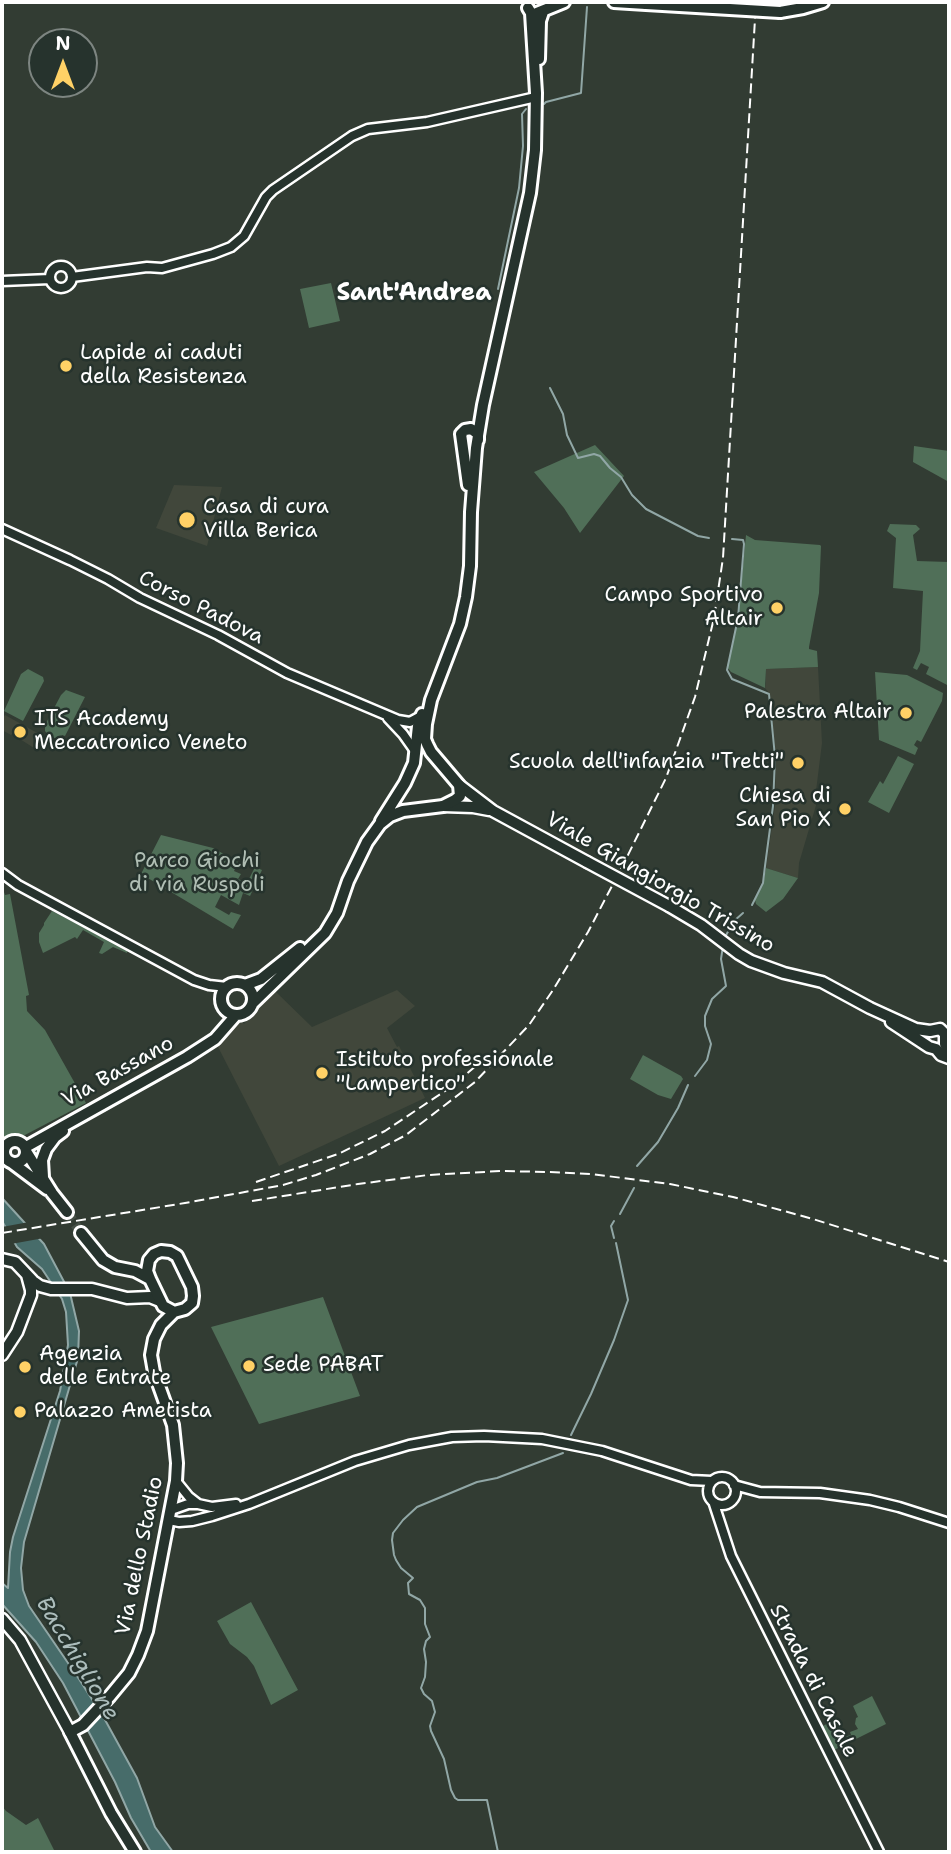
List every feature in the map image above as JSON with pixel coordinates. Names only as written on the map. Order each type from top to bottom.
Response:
[{"type":"main road","points":[[528,5],[535,13],[564,2]]},
{"type":"main road","points":[[614,2],[780,12],[824,2]]},
{"type":"main road","points":[[528,5],[531,13],[536,95]]},
{"type":"main road","points":[[373,831],[394,801],[415,758],[422,724],[460,624],[466,597],[470,566],[471,512],[483,405],[530,193],[535,150],[540,21],[545,8]]},
{"type":"main road","points":[[471,429],[483,405]]},
{"type":"main road","points":[[471,512],[461,435],[465,430],[471,429],[476,432],[478,441]]},
{"type":"main road","points":[[462,443],[470,447],[478,441]]},
{"type":"main road","name":"Viale Giangiorgio Trissino","points":[[422,724],[431,752],[459,785],[493,811],[693,920],[744,958],[784,973],[822,982],[870,1008]]},
{"type":"main road","points":[[415,758],[429,760],[451,775]]},
{"type":"main road","points":[[443,806],[458,798],[461,792],[459,785]]},
{"type":"main road","points":[[394,801],[396,808],[403,811]]},
{"type":"main road","name":"Viale Giangiorgio Trissino","points":[[227,987],[253,983],[268,974],[318,931],[348,881],[373,831],[390,816],[403,811],[443,806],[493,811]]},
{"type":"main road","name":"Viale Giangiorgio Trissino","points":[[231,1013],[244,1013],[325,933],[337,913],[348,881]]},
{"type":"main road","points":[[245,985],[252,993],[253,1003]]},
{"type":"main road","points":[[227,987],[222,1001],[231,1013]]},
{"type":"main road","points":[[870,1008],[916,1029],[942,1030],[946,1037],[939,1047]]},
{"type":"main road","points":[[870,1008],[902,1030],[939,1047]]},
{"type":"main road","name":"Via Bassano","points":[[26,1150],[74,1118],[215,1039],[225,1027],[231,1013]]},
{"type":"main road","points":[[930,1031],[926,1035],[939,1047],[941,1055],[949,1058]]},
{"type":"main road","points":[[43,1177],[46,1149],[74,1118]]},
{"type":"main road","points":[[52,1193],[6,1158],[3,1150],[13,1140],[20,1141],[67,1212]]},
{"type":"main road","points":[[11,1162],[20,1162],[25,1157],[26,1150]]},
{"type":"main road","points":[[81,1233],[103,1260],[115,1267],[135,1271],[151,1281]]},
{"type":"main road","points":[[27,1304],[53,1291],[92,1289],[127,1298],[149,1297],[174,1312],[188,1307],[192,1303],[192,1287],[179,1258],[170,1252],[161,1251],[151,1257],[147,1271],[162,1304]]},
{"type":"main road","points":[[2,1259],[15,1262],[40,1286],[53,1291]]},
{"type":"main road","points":[[135,1271],[148,1264]]},
{"type":"main road","points":[[2,1355],[17,1332],[31,1293],[27,1274]]},
{"type":"main road","points":[[141,1297],[145,1295],[151,1281]]},
{"type":"main road","name":"Via dello Stadio","points":[[161,1325],[162,1304]]},
{"type":"main road","name":"Via dello Stadio","points":[[70,1732],[83,1725],[129,1672],[147,1631],[170,1515],[177,1463],[175,1434],[151,1363],[154,1339],[161,1325],[174,1312]]},
{"type":"main road","points":[[2,1619],[20,1640],[111,1813],[135,1852]]},
{"type":"street","points":[[72,277],[147,267],[162,268],[231,247],[244,236],[266,197],[273,190],[352,136],[368,129],[427,122],[536,95]]},
{"type":"street","points":[[60,265],[67,267],[72,277],[68,285],[62,288],[56,287],[50,279],[52,269],[60,265]]},
{"type":"street","points":[[2,281],[50,279]]},
{"type":"street","name":"Corso Padova","points":[[2,529],[219,635],[287,673],[386,716],[422,724]]},
{"type":"street","name":"Corso Padova","points":[[386,716],[409,741],[415,758]]},
{"type":"street","name":"Viale Giangiorgio Trissino","points":[[2,873],[18,885],[194,980],[227,987]]},
{"type":"street","points":[[262,1498],[222,1507],[188,1504],[170,1515],[179,1522],[192,1521],[249,1504],[365,1458],[409,1445],[452,1437],[523,1437],[603,1451],[691,1480],[712,1481],[728,1478],[736,1492],[723,1515],[722,1523]]},
{"type":"street","points":[[691,1480],[704,1489],[714,1504],[722,1506],[760,1492]]},
{"type":"street","points":[[176,1481],[198,1504]]},
{"type":"street","points":[[708,1494],[707,1489],[712,1481]]},
{"type":"street","points":[[734,1485],[760,1492],[820,1493],[870,1500],[949,1523]]},
{"type":"street","name":"Strada di Casale","points":[[714,1504],[731,1556],[879,1852]]},
{"type":"shaded area","name":"Casa di cura Villa Berica","points":[[174,485],[222,487],[207,546],[156,528]]},
{"type":"shaded area","points":[[818,667],[822,743],[815,799],[817,802],[799,863],[798,878],[766,868],[775,806],[776,757],[770,694],[765,688],[766,669]]},
{"type":"shaded area","name":"ITS Academy Meccatronico Veneto","points":[[5,715],[41,735],[34,748],[2,730],[2,719]]},
{"type":"shaded area","name":"Istituto professionale \"Lampertico\"","points":[[397,990],[415,1006],[387,1028],[425,1098],[279,1166],[216,1043],[242,1021],[244,1024],[275,991],[312,1027]]},
{"type":"green space","points":[[331,283],[340,321],[309,328],[300,289]]},
{"type":"green space","points":[[595,445],[624,476],[580,533],[564,508],[534,472]]},
{"type":"green space","points":[[914,446],[949,451],[949,482],[913,462]]},
{"type":"green space","points":[[890,524],[916,525],[920,529],[913,535],[917,561],[949,562],[949,686],[926,674],[929,667],[921,663],[917,670],[913,668],[920,651],[923,591],[893,588],[896,538],[887,531]]},
{"type":"green space","name":"Campo Sportivo Altair","points":[[746,535],[755,540],[821,546],[819,593],[809,647],[817,651],[818,667],[766,669],[765,688],[731,672],[727,667],[738,618]]},
{"type":"green space","points":[[28,669],[43,677],[44,681],[23,721],[4,711],[21,674]]},
{"type":"green space","name":"Palestra Altair","points":[[875,672],[907,675],[943,693],[942,701],[921,742],[917,740],[914,745],[918,748],[915,755],[879,740]]},
{"type":"green space","points":[[66,690],[85,697],[65,736],[62,735],[59,740],[48,735],[45,725]]},
{"type":"green space","points":[[898,756],[914,764],[889,813],[868,802],[880,781],[883,784]]},
{"type":"green space","name":"Parco Giochi di via Ruspoli","points":[[161,835],[213,848],[238,862],[234,871],[241,874],[238,879],[247,883],[255,867],[262,870],[250,896],[243,893],[239,905],[221,895],[215,907],[229,915],[231,912],[241,915],[233,929],[141,874]]},
{"type":"green space","points":[[766,868],[798,878],[783,899],[766,912],[755,900],[763,885]]},
{"type":"green space","points":[[2,890],[5,895],[10,894],[29,995],[26,996],[27,1011],[45,1030],[86,1103],[23,1136],[8,1137],[3,1142]]},
{"type":"green space","points":[[52,911],[125,949],[127,953],[113,947],[102,954],[99,953],[104,942],[83,930],[77,939],[75,937],[43,953],[39,933]]},
{"type":"green space","points":[[643,1055],[683,1079],[671,1099],[658,1095],[630,1079]]},
{"type":"green space","points":[[323,1297],[360,1396],[259,1424],[211,1327]]},
{"type":"green space","points":[[251,1602],[298,1690],[271,1705],[254,1666],[230,1644],[217,1621]]},
{"type":"green space","points":[[872,1696],[886,1724],[832,1751],[821,1727],[838,1718],[844,1737],[851,1735],[850,1732],[858,1729],[855,1724],[858,1717],[853,1706]]},
{"type":"green space","points":[[2,1806],[26,1825],[38,1818],[55,1852],[2,1852]]},
{"type":"water","name":"Bacchiglione","points":[[2,1198],[44,1244],[70,1293],[79,1331],[78,1358],[24,1542],[21,1568],[23,1590],[29,1606],[104,1718],[137,1778],[155,1827],[173,1852],[151,1852],[63,1683],[36,1642],[2,1604],[2,1583],[8,1588],[13,1537],[60,1391],[68,1345],[66,1312],[62,1299],[42,1269],[17,1247],[2,1221]]},
{"type":"pier","points":[[29,1222],[44,1238],[11,1244],[2,1227]]},
{"type":"waterway","points":[[544,104],[581,93],[587,7]]},
{"type":"waterway","points":[[498,289],[519,188],[523,146],[522,114],[526,109]]},
{"type":"waterway","points":[[550,388],[563,414],[567,435],[578,458],[594,454],[600,456],[646,509],[698,536],[709,538]]},
{"type":"waterway","points":[[732,539],[743,540],[744,544],[738,618],[727,670],[732,679],[769,694],[775,757],[773,806],[763,883],[752,905]]},
{"type":"waterway","points":[[725,937],[734,921],[743,913]]},
{"type":"waterway","points":[[695,1076],[707,1060],[711,1044],[705,1016],[712,999],[726,986],[721,959],[723,946]]},
{"type":"waterway","points":[[637,1166],[658,1142],[688,1085]]},
{"type":"waterway","points":[[620,1214],[634,1188]]},
{"type":"waterway","points":[[614,1221],[611,1226],[614,1238]]},
{"type":"waterway","points":[[571,1435],[614,1340],[628,1300],[616,1243]]},
{"type":"waterway","points":[[498,1852],[487,1800],[455,1798],[444,1759],[431,1731],[435,1712],[432,1701],[421,1688],[425,1677],[424,1649],[430,1637],[425,1624],[425,1608],[420,1600],[409,1594],[408,1583],[413,1578],[396,1560],[393,1533],[417,1507],[477,1482],[497,1478],[563,1453]]},
{"type":"tunnel","points":[[67,1212],[81,1233]]},
{"type":"railway","points":[[2,1233],[283,1185],[370,1154],[406,1135],[475,1082],[529,1025],[553,990],[588,932],[666,778],[695,697],[714,618],[723,558],[756,2]]},
{"type":"railway","points":[[256,1182],[338,1154],[385,1131],[451,1087],[484,1059]]},
{"type":"railway","points":[[252,1201],[428,1175],[501,1171],[591,1174],[670,1184],[733,1197],[949,1262]]},
{"type":"place","name":"Lapide ai caduti della Resistenza","points":[[66,366]]},
{"type":"place","name":"Casa di cura Villa Berica","points":[[187,520]]},
{"type":"place","name":"Campo Sportivo Altair","points":[[777,608]]},
{"type":"place","name":"Palestra Altair","points":[[906,713]]},
{"type":"place","name":"ITS Academy Meccatronico Veneto","points":[[20,732]]},
{"type":"place","name":"Scuola dell'infanzia \"Tretti\"","points":[[798,763]]},
{"type":"place","name":"Chiesa di San Pio X","points":[[845,809]]},
{"type":"place","name":"Istituto professionale \"Lampertico\"","points":[[322,1073]]},
{"type":"place","name":"Sede PABAT","points":[[249,1366]]},
{"type":"place","name":"Agenzia delle Entrate","points":[[25,1367]]},
{"type":"place","name":"Palazzo Ametista","points":[[20,1412]]},
{"type":"district","name":"Sant'Andrea","points":[[414,294]]}]
